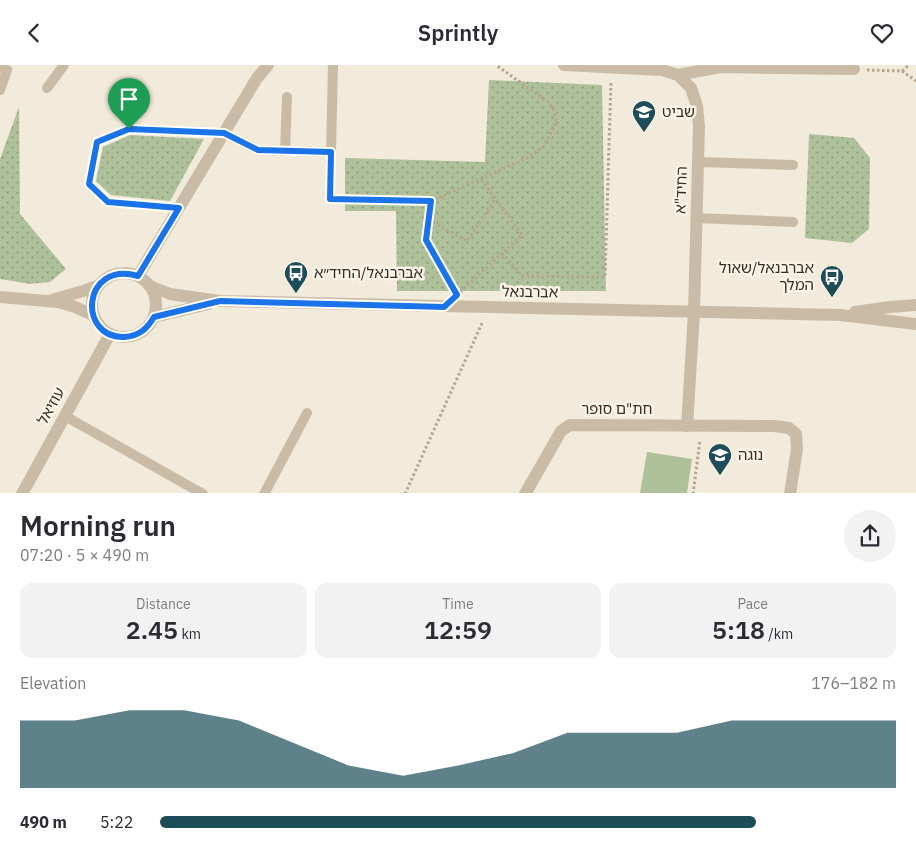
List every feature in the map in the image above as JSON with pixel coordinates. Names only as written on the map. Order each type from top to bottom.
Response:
[{"type":"street","points":[[138,276],[257,78],[268,65]]},
{"type":"street","points":[[564,65],[662,70],[678,75],[720,66],[854,69]]},
{"type":"street","name":"החיד\"א","points":[[678,75],[691,88],[697,106],[699,126],[694,312]]},
{"type":"street","points":[[47,301],[98,285],[117,273],[128,273],[138,276],[150,286],[156,301],[154,317],[149,326],[136,335],[120,337],[110,334],[97,323],[93,315],[91,305],[93,294],[98,285]]},
{"type":"street","name":"אברבנאל","points":[[150,286],[170,295],[220,301],[840,315],[916,324]]},
{"type":"street","points":[[0,297],[58,302],[93,315]]},
{"type":"street","name":"אברבנאל","points":[[154,317],[220,301]]},
{"type":"street","name":"אברבנאל","points":[[840,315],[916,305]]},
{"type":"street","points":[[687,426],[694,312]]},
{"type":"street","name":"עוזיאל","points":[[22,493],[110,334]]},
{"type":"street","name":"חת\"ם סופר","points":[[525,493],[561,431],[570,425],[774,426],[789,428],[796,434],[797,449],[790,493]]},
{"type":"lane","points":[[47,88],[64,65]]},
{"type":"lane","points":[[224,133],[258,150],[331,152],[333,65]]},
{"type":"lane","points":[[0,67],[7,70],[0,90]]},
{"type":"lane","points":[[285,151],[287,97]]},
{"type":"lane","points":[[698,162],[793,165]]},
{"type":"lane","points":[[696,218],[793,222]]},
{"type":"lane","points":[[264,493],[307,413]]},
{"type":"lane","points":[[65,416],[203,493]]},
{"type":"path","points":[[331,152],[330,199],[431,201],[527,158],[544,146],[556,123],[554,111],[548,102],[496,65]]},
{"type":"path","points":[[902,71],[909,65]]},
{"type":"path","points":[[502,253],[522,276],[605,277],[611,67]]},
{"type":"path","points":[[854,69],[902,71],[916,81]]},
{"type":"path","points":[[179,208],[108,202],[89,184],[97,142],[129,129],[224,133]]},
{"type":"path","points":[[431,201],[426,240],[457,295],[522,235],[481,179]]},
{"type":"path","points":[[429,220],[466,241],[496,198]]},
{"type":"path","points":[[405,493],[488,308]]},
{"type":"path","points":[[693,493],[701,426]]},
{"type":"green space","points":[[489,80],[602,85],[606,291],[397,291],[396,211],[345,211],[345,158],[485,162]]},
{"type":"green space","points":[[19,107],[20,214],[66,269],[50,282],[30,284],[0,279],[0,159]]},
{"type":"green space","points":[[809,134],[854,138],[870,158],[869,229],[852,243],[805,238]]},
{"type":"green space","points":[[130,135],[204,139],[170,201],[111,195],[96,181],[103,147]]},
{"type":"green space","points":[[647,452],[692,459],[687,493],[640,493]]},
{"type":"place","name":"שביט","points":[[644,133]]},
{"type":"place","name":"אברבנאל/החיד״א","points":[[296,294]]},
{"type":"place","name":"אברבנאל/שאול המלך","points":[[832,298]]},
{"type":"place","name":"נוגה","points":[[720,476]]},
{"type":"route","points":[[129,129],[224,133],[258,150],[331,152],[330,199],[431,201],[426,240],[457,295],[444,307],[220,301],[154,317],[149,326],[141,333],[131,337],[120,337],[110,334],[102,329],[93,315],[91,305],[93,294],[98,285],[117,273],[128,273],[138,276],[179,208],[108,202],[89,184],[97,142],[129,129]]}]
